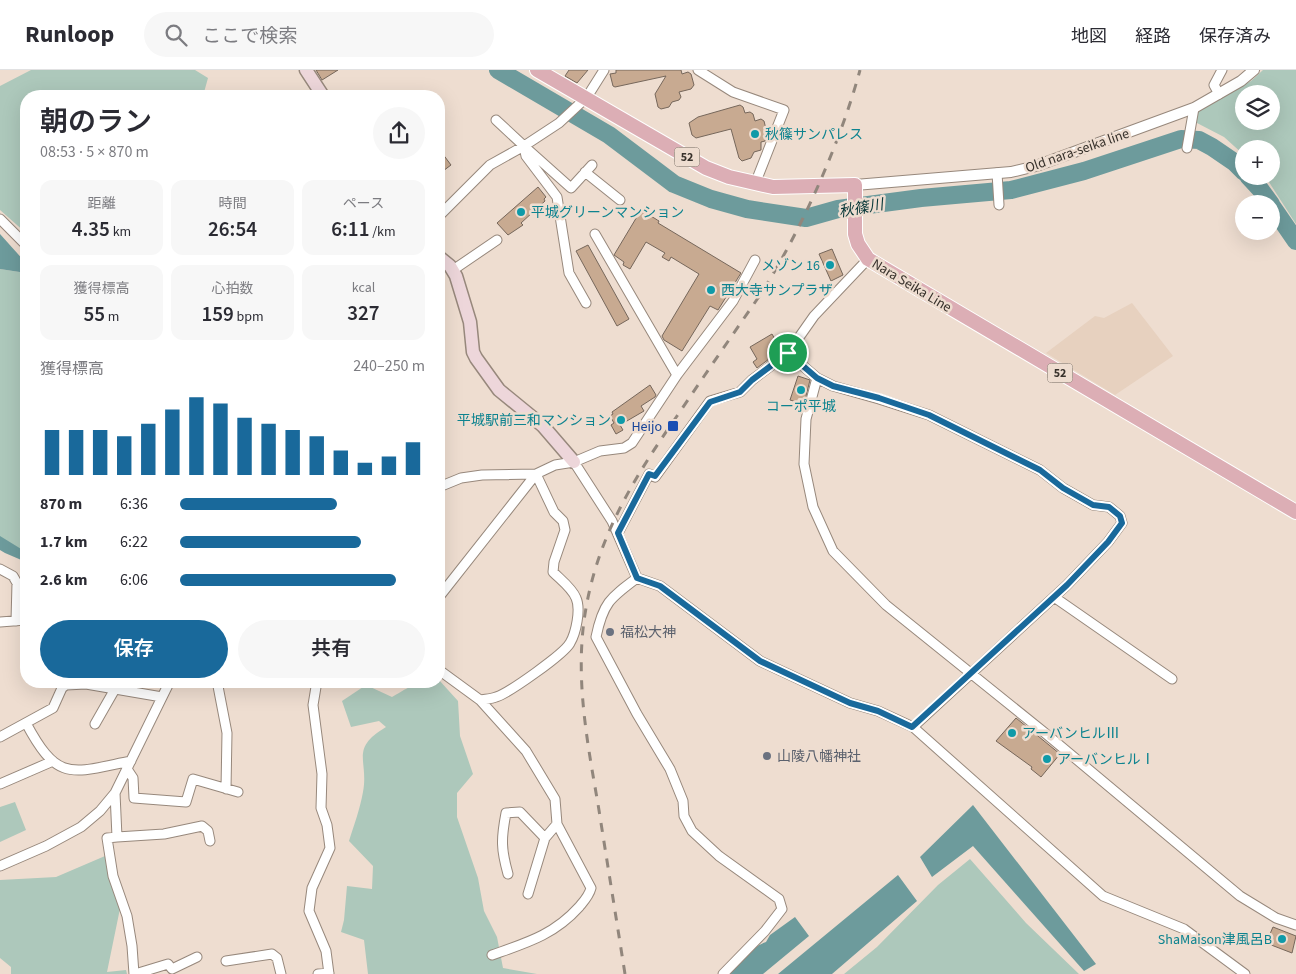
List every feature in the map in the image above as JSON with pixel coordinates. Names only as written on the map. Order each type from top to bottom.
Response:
[{"type":"main road","points":[[306,70],[320,90]]},
{"type":"main road","name":"52","points":[[537,70],[623,122],[706,168],[729,177],[755,184],[856,189]]},
{"type":"main road","name":"Nara Seika Line","points":[[856,189],[855,234],[858,244],[868,259],[1296,512]]},
{"type":"main road","points":[[445,263],[456,276],[470,322],[472,352],[499,390],[544,426],[574,462]]},
{"type":"street","points":[[445,210],[490,165],[559,123],[584,99],[604,70]]},
{"type":"street","points":[[698,70],[733,92],[784,110],[755,184]]},
{"type":"street","points":[[1219,94],[1214,85],[1222,70]]},
{"type":"street","name":"Old nara-seika line","points":[[856,189],[997,173],[1036,166],[1194,108],[1242,81],[1254,70]]},
{"type":"street","points":[[1188,148],[1194,108]]},
{"type":"street","points":[[496,120],[571,188],[592,165]]},
{"type":"street","points":[[524,146],[526,156],[557,197],[569,272],[586,303]]},
{"type":"street","points":[[585,172],[620,200]]},
{"type":"street","points":[[997,173],[999,205]]},
{"type":"street","points":[[0,219],[20,239]]},
{"type":"street","points":[[595,234],[677,376]]},
{"type":"street","points":[[453,270],[497,240]]},
{"type":"street","points":[[618,533],[649,474],[655,476],[710,402],[740,392],[752,380],[788,353],[814,316],[868,259]]},
{"type":"street","points":[[445,485],[461,478],[482,475],[536,474],[555,465],[574,462],[600,451],[624,448],[632,443],[677,376],[733,301],[755,260]]},
{"type":"street","points":[[788,353],[817,378],[833,386],[879,398],[929,415],[1040,470],[1063,488],[1093,505],[1109,507],[1120,516],[1122,523],[1108,542],[1054,597],[912,727]]},
{"type":"street","points":[[817,378],[806,419],[804,464],[813,507],[832,551],[886,605],[1053,740],[1240,896],[1276,918],[1296,925]]},
{"type":"street","points":[[574,462],[612,521],[637,578],[660,586],[760,661],[850,703],[878,711],[912,727],[1103,896],[1184,929],[1245,974]]},
{"type":"street","points":[[445,589],[536,474]]},
{"type":"street","points":[[480,700],[494,698],[538,670],[570,645],[574,632],[578,607],[576,598],[553,572],[554,562],[565,530],[563,521],[554,512],[536,474]]},
{"type":"street","points":[[0,569],[13,576],[17,583],[16,621]]},
{"type":"street","points":[[637,578],[620,589],[605,605],[596,637],[637,714],[670,769],[683,801],[684,816],[692,831],[719,856],[779,899],[782,909],[765,931],[723,974]]},
{"type":"street","points":[[1054,597],[1172,679]]},
{"type":"street","points":[[0,622],[20,621]]},
{"type":"street","points":[[445,674],[480,700],[526,751],[555,798],[558,824],[591,888],[589,896],[567,921],[539,939],[492,955]]},
{"type":"street","points":[[0,736],[53,708],[62,688]]},
{"type":"street","points":[[0,866],[46,846],[81,827],[100,811],[115,794],[163,689],[110,688]]},
{"type":"street","points":[[218,688],[227,733],[226,789]]},
{"type":"street","points":[[316,688],[313,704],[322,774],[321,808],[327,825],[330,848],[312,888],[309,910],[326,951],[329,973],[318,974]]},
{"type":"street","points":[[95,724],[116,689]]},
{"type":"street","points":[[26,723],[37,744],[60,767],[72,771],[129,765]]},
{"type":"street","points":[[0,784],[53,761]]},
{"type":"street","points":[[129,765],[133,778],[134,798],[186,802],[193,779],[238,792]]},
{"type":"street","points":[[115,794],[117,837]]},
{"type":"street","points":[[508,874],[503,856],[501,837],[506,813],[520,812],[545,838]]},
{"type":"street","points":[[528,894],[545,838],[558,824]]},
{"type":"street","points":[[197,957],[172,969],[168,964],[134,974],[127,916],[113,876],[107,838],[157,835],[202,826],[208,831],[210,841]]},
{"type":"street","points":[[226,961],[272,954],[277,958],[281,974]]},
{"type":"shaded area","points":[[1132,303],[1173,356],[1115,395],[1046,353],[1095,316],[1104,318]]},
{"type":"green space","points":[[31,70],[195,70],[208,78],[205,90],[20,90],[20,228],[0,210],[0,86]]},
{"type":"green space","points":[[1263,70],[1296,70],[1296,224],[1280,199],[1280,195],[1277,195],[1271,185],[1280,185],[1280,140],[1235,140],[1235,147],[1224,137],[1197,123],[1196,112],[1235,90],[1235,130],[1280,130],[1280,85],[1244,85]]},
{"type":"green space","points":[[0,269],[20,272],[20,549],[0,541]]},
{"type":"green space","points":[[445,687],[458,701],[460,736],[473,774],[457,793],[457,817],[478,878],[484,911],[497,937],[503,968],[537,974],[368,974],[364,940],[341,932],[347,886],[372,889],[373,866],[349,841],[363,792],[364,749],[375,735],[386,727],[379,721],[351,727],[342,701],[362,688],[372,688],[392,697],[408,688]]},
{"type":"green space","points":[[15,802],[26,830],[0,842],[0,807]]},
{"type":"green space","points":[[105,856],[123,894],[107,972],[126,970],[127,974],[11,974],[11,967],[0,958],[0,880],[56,877]]},
{"type":"green space","points":[[970,859],[1026,923],[1079,974],[844,974],[877,947],[938,885]]},
{"type":"water","points":[[0,234],[20,256],[20,272],[0,269]]},
{"type":"water","points":[[0,536],[20,548],[20,559],[5,553],[0,550]]},
{"type":"water","points":[[973,805],[1096,964],[1084,971],[973,846],[932,877],[920,857]]},
{"type":"water","points":[[898,875],[917,901],[832,974],[778,974]]},
{"type":"water","points":[[795,917],[809,936],[763,974],[728,974],[750,951],[766,942],[770,935]]},
{"type":"building","points":[[316,70],[338,70],[322,80]]},
{"type":"building","points":[[569,70],[588,70],[577,83],[565,76]]},
{"type":"building","points":[[616,70],[681,70],[682,74],[688,72],[691,74],[694,85],[691,89],[679,92],[681,97],[679,100],[672,102],[669,107],[661,109],[658,107],[655,94],[666,76],[615,87],[613,86],[610,74],[616,73]]},
{"type":"building","name":"秋篠サンパレス","points":[[740,105],[745,113],[750,112],[753,114],[755,121],[761,119],[764,121],[767,133],[765,141],[761,142],[761,150],[754,152],[751,158],[742,161],[739,158],[731,129],[696,138],[692,135],[689,123],[698,117]]},
{"type":"building","points":[[445,157],[451,165],[445,170]]},
{"type":"building","name":"平城グリーンマンション","points":[[538,187],[546,197],[545,201],[521,223],[523,225],[508,235],[497,223]]},
{"type":"building","name":"西大寺サンプラザ","points":[[641,210],[659,221],[658,223],[741,273],[718,310],[710,306],[682,351],[664,340],[662,336],[699,274],[671,257],[669,261],[662,257],[665,253],[646,242],[630,269],[623,265],[624,262],[614,255]]},
{"type":"building","points":[[588,245],[629,319],[617,326],[576,251]]},
{"type":"building","name":"メゾン 16","points":[[832,249],[843,275],[831,281],[819,254]]},
{"type":"building","points":[[772,334],[781,350],[757,368],[753,362],[757,359],[750,347]]},
{"type":"building","name":"コーポ平城","points":[[798,376],[810,380],[804,404],[790,400]]},
{"type":"building","name":"平城駅前三和マンション","points":[[650,385],[656,395],[655,397],[641,406],[644,411],[620,425],[623,430],[616,434],[611,425],[614,423],[610,416],[613,414],[612,412]]},
{"type":"building","points":[[1016,718],[1060,754],[1041,777],[1031,769],[1032,767],[996,741]]},
{"type":"building","name":"ShaMaison津風呂B","points":[[1273,927],[1296,936],[1292,953],[1266,943]]},
{"type":"waterway","name":"秋篠川","points":[[498,70],[609,135],[674,184],[711,199],[747,209],[806,218],[838,209],[921,198],[1011,190],[1084,171],[1181,139],[1199,140],[1235,163]]},
{"type":"waterway","name":"秋篠川","points":[[1256,185],[1264,195]]},
{"type":"waterway","name":"秋篠川","points":[[1280,218],[1296,241]]},
{"type":"railway","points":[[625,974],[590,757],[582,686],[581,662],[585,614],[598,559],[619,509],[646,462],[758,298],[789,246],[830,158],[842,128],[860,70]]},
{"type":"place","name":"秋篠サンパレス","points":[[755,134]]},
{"type":"place","name":"平城グリーンマンション","points":[[521,212]]},
{"type":"place","name":"メゾン 16","points":[[830,265]]},
{"type":"place","name":"西大寺サンプラザ","points":[[711,290]]},
{"type":"place","name":"コーポ平城","points":[[801,390]]},
{"type":"place","name":"平城駅前三和マンション","points":[[621,420]]},
{"type":"place","name":"Heijo","points":[[673,426]]},
{"type":"place","name":"福松大神","points":[[610,632]]},
{"type":"place","name":"アーバンヒルⅢ","points":[[1012,733]]},
{"type":"place","name":"山陵八幡神社","points":[[767,756]]},
{"type":"place","name":"アーバンヒルⅠ","points":[[1047,759]]},
{"type":"place","name":"ShaMaison津風呂B","points":[[1282,939]]},
{"type":"route","points":[[788,353],[817,378],[833,386],[879,398],[929,415],[1040,470],[1063,488],[1093,505],[1109,507],[1120,516],[1122,523],[1108,542],[1067,585],[912,727],[878,711],[850,703],[760,661],[660,586],[637,578],[618,533],[649,474],[655,476],[710,402],[740,392],[752,380],[788,353]]}]
